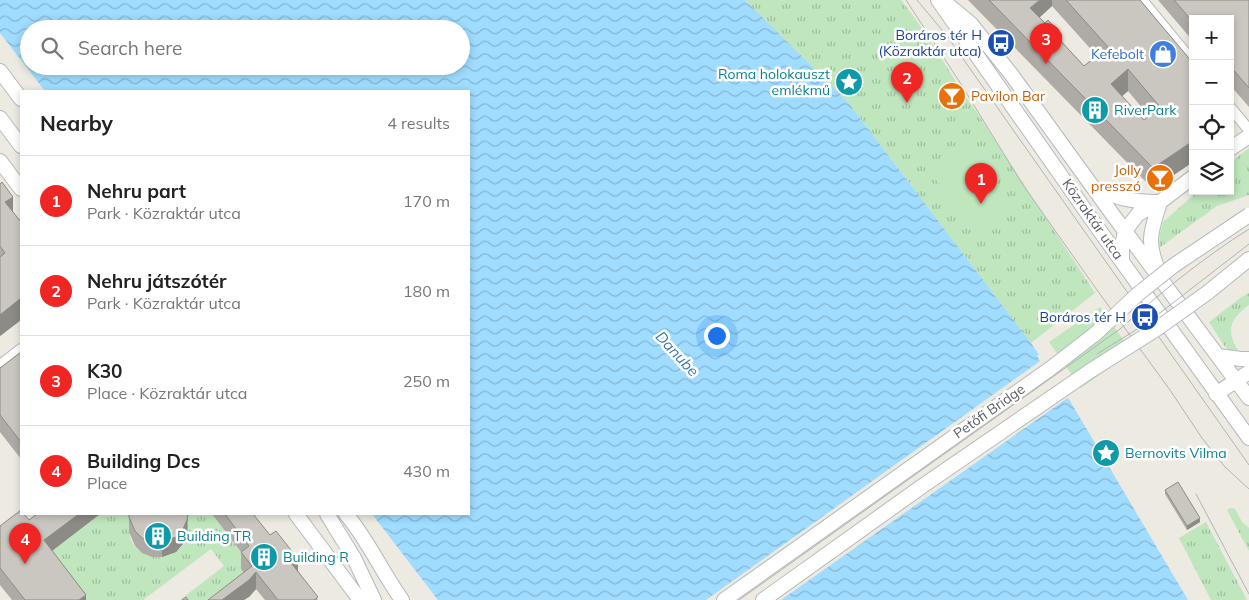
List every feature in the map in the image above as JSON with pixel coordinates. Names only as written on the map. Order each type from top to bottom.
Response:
[{"type":"main road","name":"Közraktár utca","points":[[938,0],[1097,227],[1249,438]]},
{"type":"main road","name":"Közraktár utca","points":[[942,0],[971,24],[1011,74],[1249,398]]},
{"type":"main road","points":[[0,71],[20,98]]},
{"type":"main road","points":[[0,118],[20,145]]},
{"type":"main road","points":[[1234,146],[1249,136]]},
{"type":"main road","points":[[0,161],[20,188]]},
{"type":"main road","points":[[1122,261],[1125,231],[1138,214],[1160,202],[1189,180]]},
{"type":"main road","points":[[1094,188],[1126,200],[1141,203],[1160,202]]},
{"type":"main road","points":[[1160,202],[1150,241],[1151,252],[1162,280]]},
{"type":"main road","name":"Petőfi Bridge","points":[[724,600],[1051,368],[1095,334],[1138,294],[1172,266],[1249,216]]},
{"type":"main road","points":[[1097,227],[1113,231],[1125,231]]},
{"type":"main road","points":[[1207,293],[1249,259]]},
{"type":"main road","points":[[1207,293],[1249,272]]},
{"type":"main road","name":"Petőfi Bridge","points":[[763,600],[921,487],[1207,293]]},
{"type":"main road","points":[[1218,356],[1249,359]]},
{"type":"main road","points":[[1216,394],[1249,372]]},
{"type":"main road","points":[[297,515],[360,600]]},
{"type":"main road","points":[[328,515],[354,558],[374,600]]},
{"type":"main road","points":[[347,515],[360,532],[386,577],[402,600]]},
{"type":"street","points":[[1142,0],[1191,60]]},
{"type":"street","points":[[1234,112],[1249,130]]},
{"type":"street","points":[[0,365],[20,350]]},
{"type":"green space","points":[[745,0],[901,0],[931,42],[1095,293],[1031,343],[847,101]]},
{"type":"green space","points":[[967,145],[1011,205],[975,232],[930,172]]},
{"type":"green space","points":[[1249,148],[1249,195],[1217,206],[1159,248],[1163,222],[1193,195],[1234,195],[1234,160]]},
{"type":"green space","points":[[1249,293],[1249,305],[1238,315],[1232,325],[1232,336],[1238,350],[1233,353],[1225,347],[1209,322]]},
{"type":"green space","points":[[1100,307],[1132,352],[1081,388],[1049,342]]},
{"type":"green space","points":[[1230,508],[1235,509],[1242,522],[1249,528],[1249,551],[1227,510]]},
{"type":"green space","points":[[99,515],[133,515],[129,533],[134,546],[145,554],[159,556],[173,553],[183,545],[188,532],[184,515],[213,515],[249,563],[253,583],[230,600],[180,600],[224,566],[211,549],[143,600],[77,600],[44,557]]},
{"type":"green space","points":[[1206,522],[1247,600],[1211,600],[1179,538]]},
{"type":"water","name":"Danube","points":[[0,0],[745,0],[847,101],[1031,343],[1070,401],[1188,600],[438,600],[373,515],[470,515],[470,90],[44,90],[33,75],[470,75],[470,20],[20,20],[20,59],[0,33]]},
{"type":"pier","points":[[1041,353],[1072,399],[1069,397],[781,600],[706,600],[1040,361],[1037,356]]},
{"type":"building","points":[[989,0],[1040,0],[1030,8],[1045,23],[1048,20],[1062,35],[1058,38],[1084,66],[1108,47],[1066,0],[1140,0],[1189,58],[1189,144],[1153,168]],"holes":[[[1128,69],[1160,107],[1144,120],[1111,84]]]},
{"type":"building","points":[[1174,0],[1249,0],[1249,88],[1234,71],[1234,15],[1189,15],[1189,17]]},
{"type":"building","points":[[2,182],[13,197],[5,202],[20,221],[20,299],[0,315],[0,257],[5,253],[0,246],[0,184]]},
{"type":"building","points":[[20,353],[20,441],[0,415],[0,368]]},
{"type":"building","points":[[1178,482],[1200,518],[1187,526],[1165,490]]},
{"type":"building","points":[[20,511],[20,515],[25,515],[29,520],[36,515],[78,515],[44,540],[86,595],[79,600],[25,600],[0,568],[0,526]]},
{"type":"building","points":[[129,515],[188,515],[183,529],[176,537],[162,542],[152,542],[142,538],[135,531]]},
{"type":"building","name":"Building R","points":[[226,515],[254,515],[270,535],[276,531],[298,559],[292,564],[318,597],[314,600],[278,600],[256,572],[249,580],[222,600],[208,600],[252,566],[241,552],[249,546]]},
{"type":"tram line","points":[[906,0],[1023,185],[1170,390],[1202,438],[1225,467],[1249,489]]},
{"type":"tram line","points":[[917,0],[947,36],[1249,465]]},
{"type":"tram line","points":[[739,600],[1120,329],[1182,276],[1249,229]]},
{"type":"tram line","points":[[1097,354],[1147,323],[1249,244]]},
{"type":"tram line","points":[[1196,494],[1249,594]]},
{"type":"place","name":"Boráros tér H (Közraktár utca)","points":[[1001,43]]},
{"type":"place","name":"Kefebolt","points":[[1163,54]]},
{"type":"place","name":"K30","points":[[1046,64]]},
{"type":"place","name":"Roma holokauszt emlékmű","points":[[849,82]]},
{"type":"place","name":"Pavilon Bar","points":[[952,96]]},
{"type":"place","name":"Nehru játszótér","points":[[907,103]]},
{"type":"place","name":"RiverPark","points":[[1095,110]]},
{"type":"place","name":"Jolly presszó","points":[[1160,178]]},
{"type":"place","name":"Nehru part","points":[[981,204]]},
{"type":"place","name":"Boráros tér H","points":[[1145,317]]},
{"type":"place","name":"Bernovits Vilma","points":[[1106,453]]},
{"type":"place","name":"Building TR","points":[[158,536]]},
{"type":"place","name":"Building R","points":[[264,557]]},
{"type":"place","name":"Building Dcs","points":[[25,564]]}]
